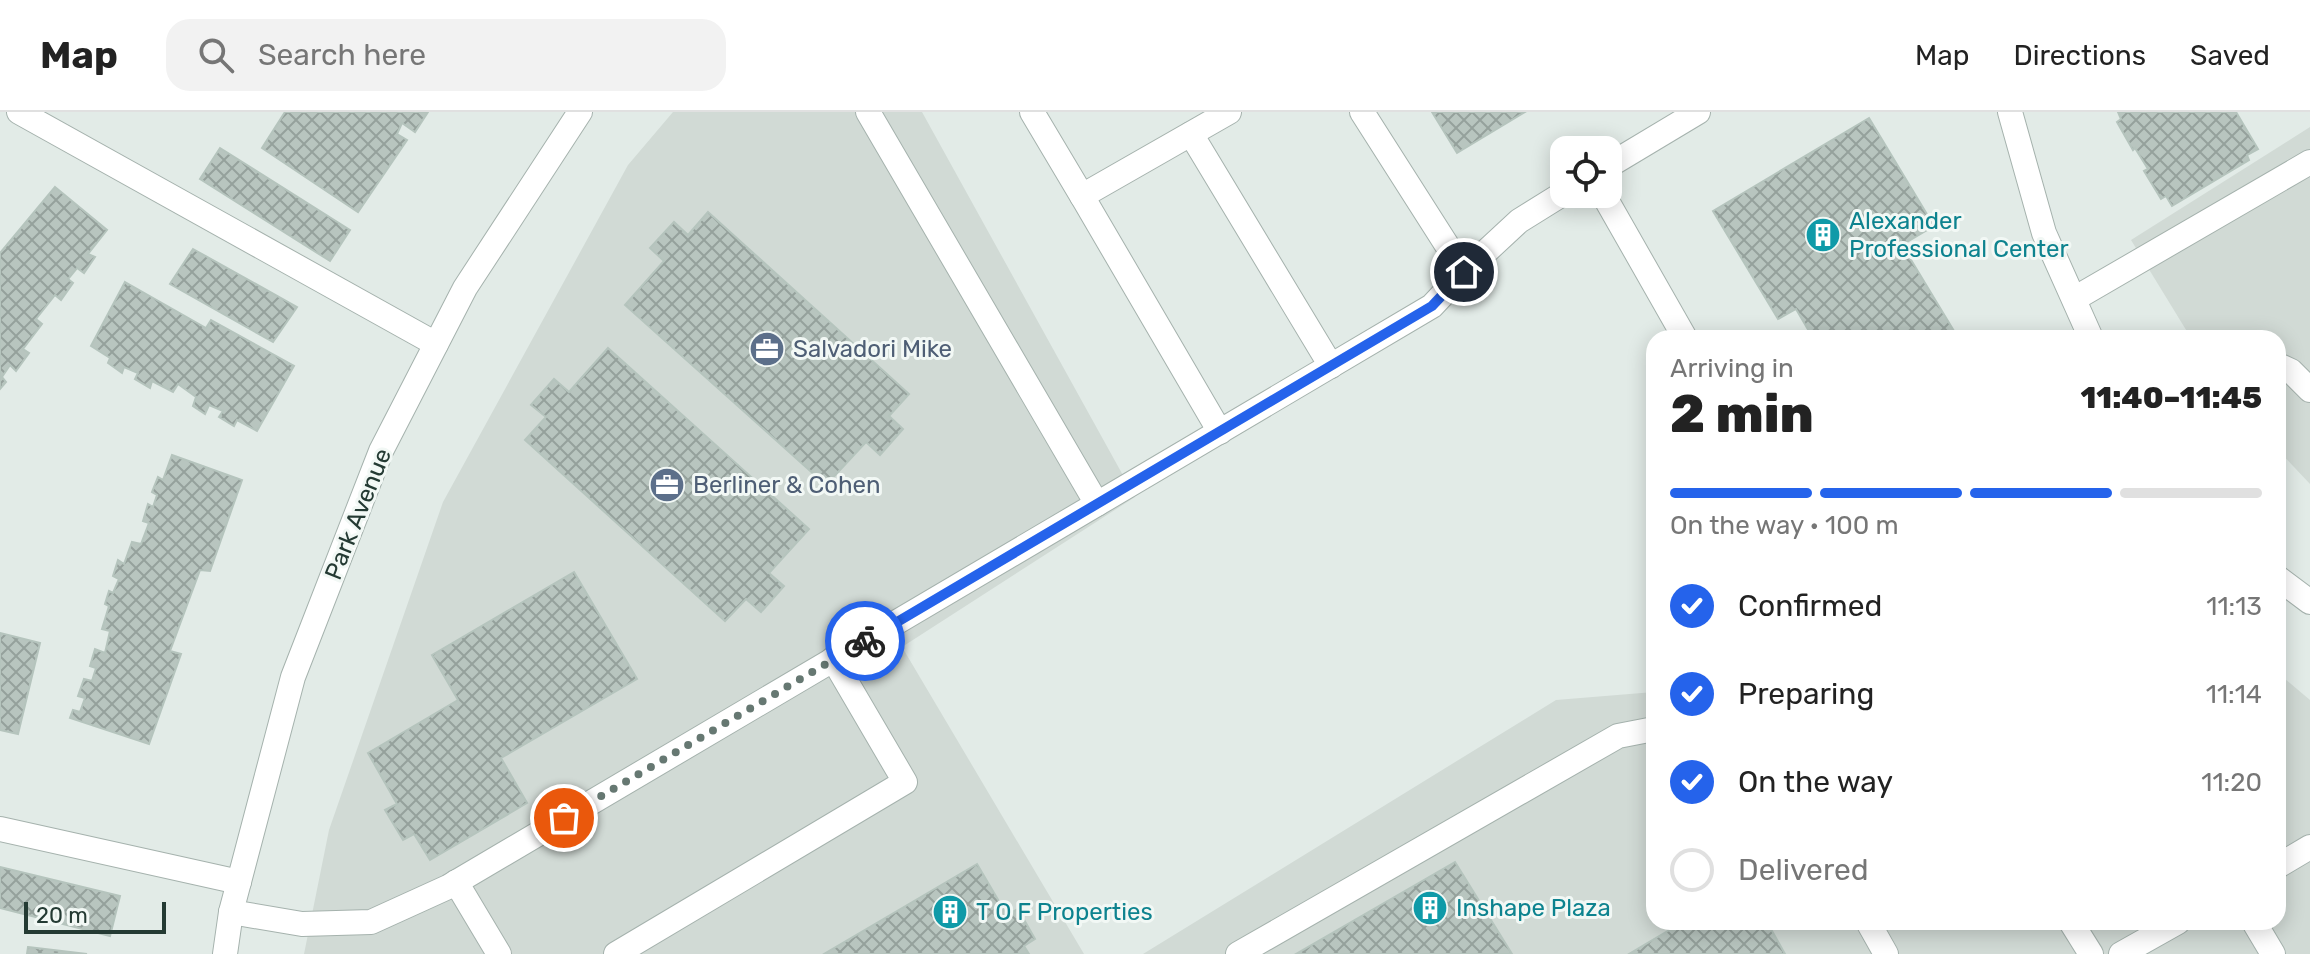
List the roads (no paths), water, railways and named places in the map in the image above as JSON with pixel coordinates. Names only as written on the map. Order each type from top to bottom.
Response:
[{"type":"street","points":[[19,112],[436,344]]},
{"type":"street","name":"Park Avenue","points":[[225,954],[231,912],[293,677],[381,451],[465,288],[580,112]]},
{"type":"street","points":[[868,112],[1097,504]]},
{"type":"street","points":[[1032,112],[1220,432]]},
{"type":"street","points":[[1082,196],[1229,112]]},
{"type":"street","points":[[1362,112],[1464,272]]},
{"type":"street","points":[[1622,158],[1698,112]]},
{"type":"street","points":[[2010,112],[2044,233],[2088,330]]},
{"type":"street","points":[[1191,134],[1331,366]]},
{"type":"street","points":[[2074,299],[2310,162]]},
{"type":"street","points":[[231,912],[302,924],[371,922],[456,882],[1432,306],[1519,221],[1550,202]]},
{"type":"street","points":[[1611,208],[1680,330]]},
{"type":"street","points":[[2286,369],[2310,390]]},
{"type":"street","points":[[2286,584],[2310,602]]},
{"type":"street","points":[[616,954],[905,782],[833,659]]},
{"type":"street","points":[[1238,954],[1618,736],[1646,731]]},
{"type":"street","points":[[0,829],[239,882]]},
{"type":"street","points":[[2286,861],[2310,847]]},
{"type":"street","points":[[456,882],[499,954]]},
{"type":"street","points":[[1872,930],[1886,954]]},
{"type":"street","points":[[2076,930],[2091,954]]},
{"type":"street","points":[[2121,954],[2164,930]]},
{"type":"street","points":[[2259,930],[2273,954]]},
{"type":"place","name":"Alexander Professional Center","points":[[1823,235]]},
{"type":"place","name":"Salvadori Mike","points":[[767,349]]},
{"type":"place","name":"Berliner & Cohen","points":[[667,485]]},
{"type":"place","name":"Inshape Plaza","points":[[1430,908]]},
{"type":"place","name":"T O F Properties","points":[[950,912]]}]
